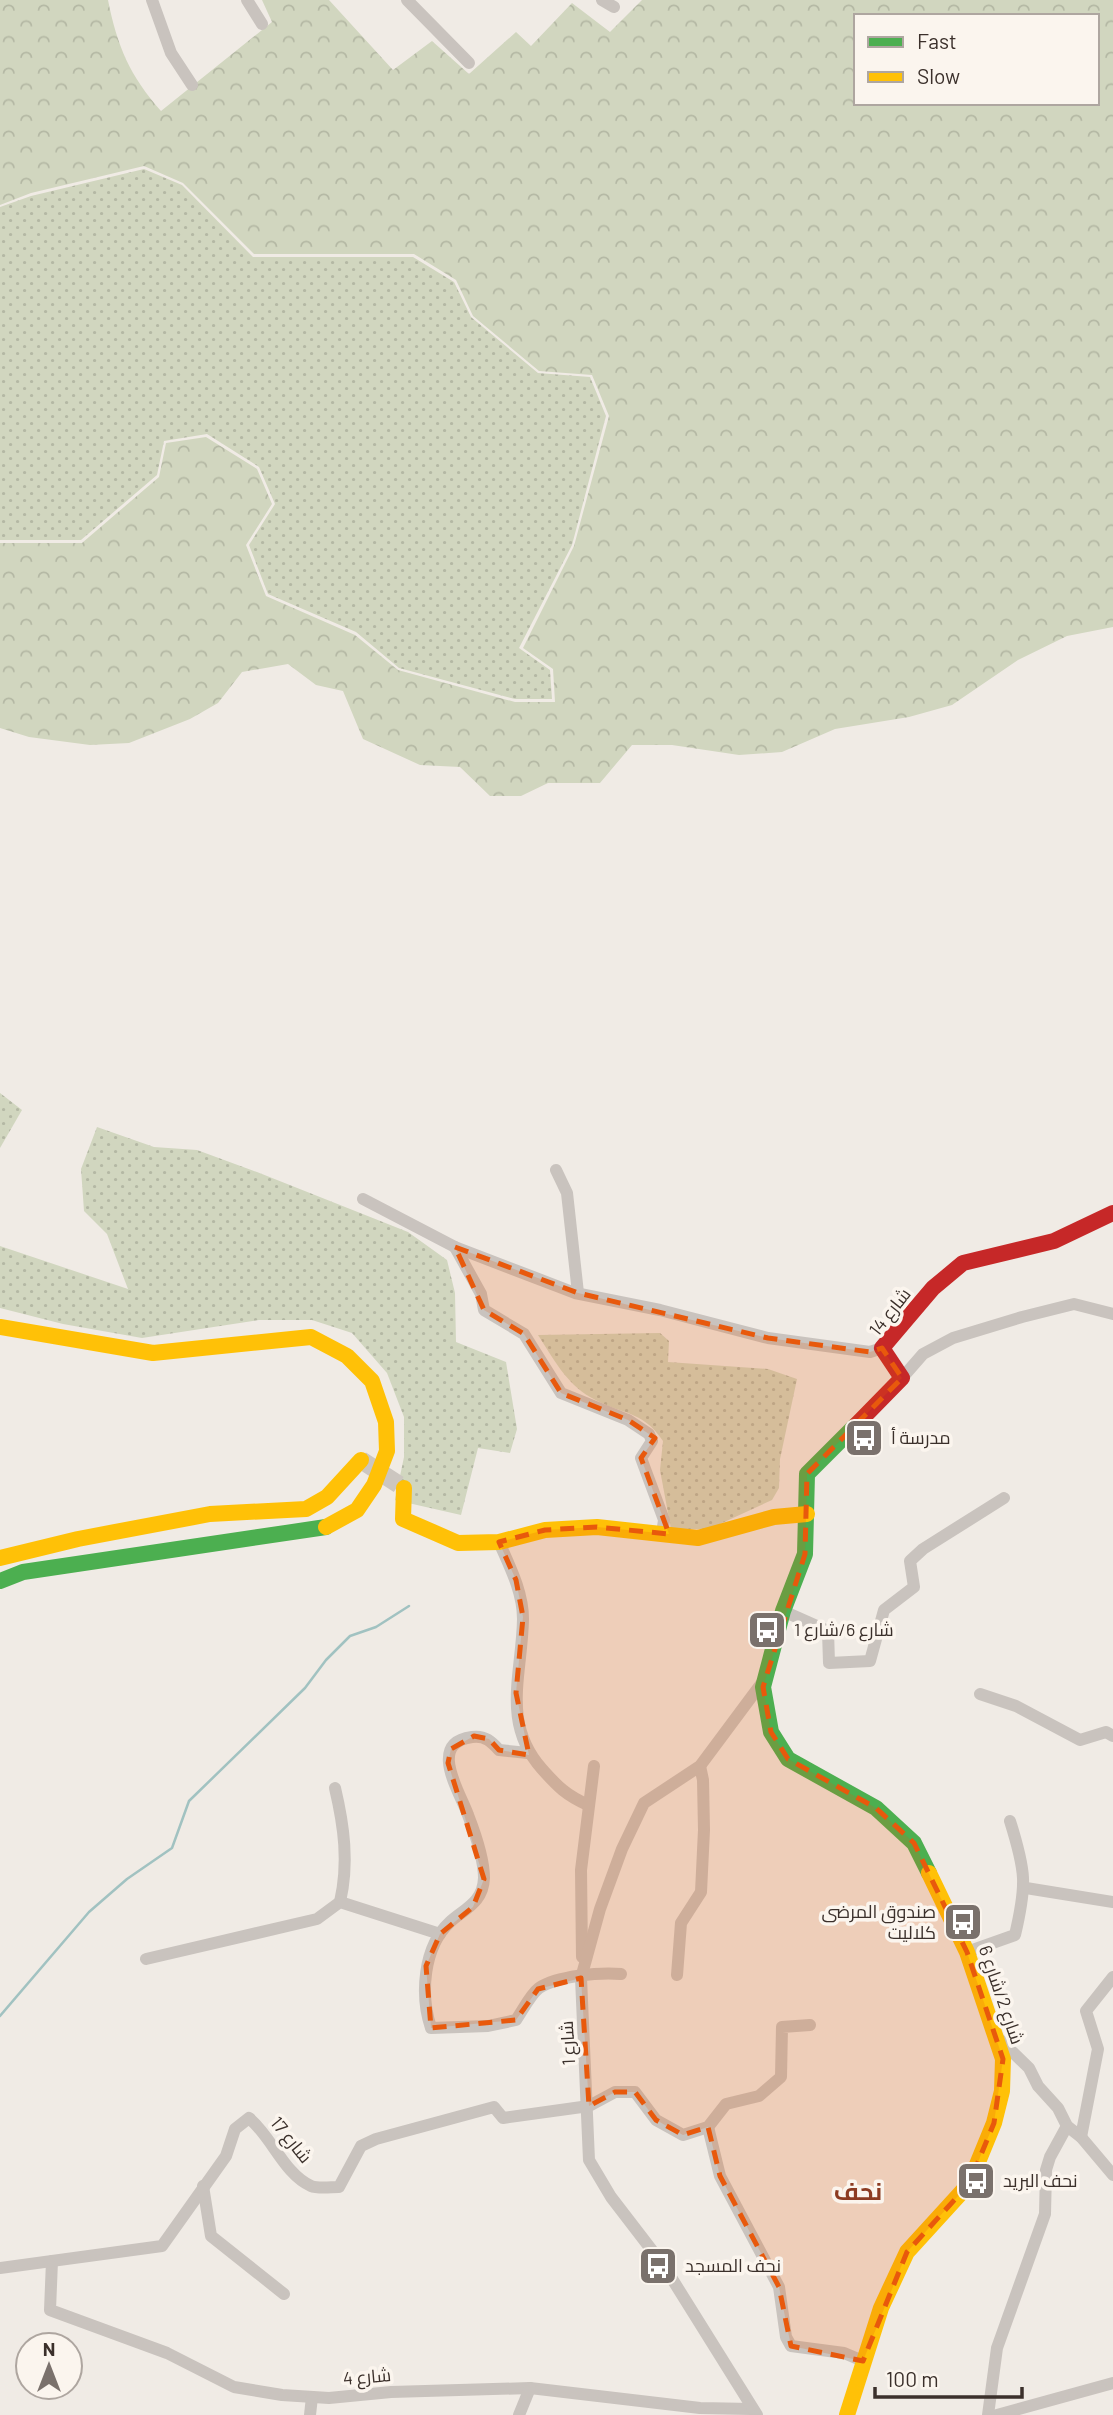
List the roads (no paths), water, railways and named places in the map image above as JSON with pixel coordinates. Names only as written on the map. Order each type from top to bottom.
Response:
[{"type":"street","points":[[152,0],[171,53],[191,85]]},
{"type":"street","points":[[247,0],[261,24]]},
{"type":"street","points":[[407,0],[469,63]]},
{"type":"street","points":[[556,1170],[567,1193],[578,1293]]},
{"type":"street","points":[[363,1199],[455,1247],[578,1293],[660,1310],[768,1338],[870,1352],[882,1348]]},
{"type":"street","name":"شارع 14","points":[[902,1378],[882,1348],[933,1289],[964,1263],[1054,1241],[1113,1213]]},
{"type":"street","points":[[455,1247],[481,1294],[484,1310],[524,1334],[561,1393],[628,1420],[649,1434],[652,1441],[641,1458],[664,1520],[662,1534]]},
{"type":"street","points":[[404,1488],[403,1519],[458,1543],[499,1542],[545,1530],[597,1527],[698,1538],[774,1517],[807,1514],[807,1474],[923,1354],[953,1338],[1074,1304],[1112,1314]]},
{"type":"street","points":[[0,1327],[153,1353],[311,1337],[347,1356],[372,1381],[386,1422],[387,1451],[374,1485],[357,1510],[319,1530],[36,1570],[0,1581]]},
{"type":"street","points":[[0,1558],[78,1539],[210,1514],[306,1509],[327,1497],[361,1460]]},
{"type":"street","points":[[783,1611],[828,1631],[829,1663],[870,1661],[884,1610],[914,1587],[910,1560],[1004,1498]]},
{"type":"street","name":"شارع 2/شارع 6","points":[[807,1514],[805,1553],[783,1611],[764,1679],[771,1732],[788,1759],[876,1808],[914,1843],[967,1952],[1003,2059],[1002,2091],[994,2123],[969,2184],[906,2252],[881,2308],[847,2415]]},
{"type":"street","points":[[499,1542],[516,1580],[523,1617],[516,1693],[519,1727],[528,1753],[564,1794],[588,1805]]},
{"type":"street","name":"شارع 1","points":[[754,2412],[664,2266],[611,2197],[589,2161],[582,1973],[622,1849],[644,1803],[700,1766],[764,1679]]},
{"type":"street","points":[[980,1694],[1016,1706],[1080,1740],[1106,1732],[1113,1736]]},
{"type":"street","points":[[528,1753],[499,1751],[489,1739],[474,1736],[460,1741],[451,1749],[448,1763],[456,1791],[468,1815],[484,1879],[473,1907],[450,1922],[440,1934],[426,1966],[425,2012],[431,2028],[488,2026],[516,2020],[538,1989],[556,1981],[582,1973],[621,1974]]},
{"type":"street","points":[[582,1973],[581,1870],[594,1766]]},
{"type":"street","points":[[677,1975],[681,1923],[701,1892],[704,1780],[700,1766]]},
{"type":"street","points":[[146,1959],[317,1919],[340,1902],[344,1882],[344,1828],[335,1788]]},
{"type":"street","points":[[967,1952],[1015,1935],[1026,1888],[1021,1853],[1010,1821]]},
{"type":"street","points":[[1026,1888],[1113,1902]]},
{"type":"street","points":[[340,1902],[440,1934]]},
{"type":"street","points":[[1081,2137],[1098,2049],[1086,2011],[1113,1977]]},
{"type":"street","points":[[589,2106],[615,2092],[635,2092],[656,2120],[683,2135],[708,2127],[726,2104],[759,2096],[781,2077],[782,2027],[810,2025]]},
{"type":"street","points":[[995,2034],[1029,2068],[1038,2086],[1058,2108],[1067,2126],[1081,2137],[1113,2175]]},
{"type":"street","name":"شارع 17","points":[[0,2268],[162,2246],[226,2156],[235,2129],[249,2118],[264,2131],[294,2174],[313,2188],[339,2187],[361,2146],[376,2139],[494,2106],[503,2118],[589,2106]]},
{"type":"street","points":[[988,2415],[997,2348],[1045,2214],[1046,2171],[1050,2157],[1067,2126]]},
{"type":"street","points":[[708,2127],[720,2176],[779,2287],[786,2337],[791,2346],[844,2353],[863,2361]]},
{"type":"street","points":[[203,2186],[211,2236],[284,2294]]},
{"type":"street","name":"شارع 4","points":[[51,2261],[50,2309],[167,2353],[234,2387],[312,2397],[530,2388],[644,2409],[754,2412]]},
{"type":"street","points":[[997,2415],[1113,2383]]},
{"type":"street","points":[[519,2415],[530,2388]]},
{"type":"street","points":[[310,2415],[312,2397]]},
{"type":"waterway","points":[[0,2016],[89,1912],[127,1879],[172,1848],[189,1801],[305,1688],[326,1660],[350,1636],[376,1627],[409,1606]]},
{"type":"tunnel","points":[[361,1460],[404,1488]]},
{"type":"place","name":"مدرسة أ","points":[[864,1438]]},
{"type":"place","name":"شارع 6/شارع 1","points":[[767,1630]]},
{"type":"place","name":"صندوق المرضى كلاليت","points":[[963,1922]]},
{"type":"place","name":"نحف البريد","points":[[976,2181]]},
{"type":"place","name":"نحف المسجد","points":[[658,2266]]},
{"type":"district","name":"نحف","points":[[858,2192]]}]
